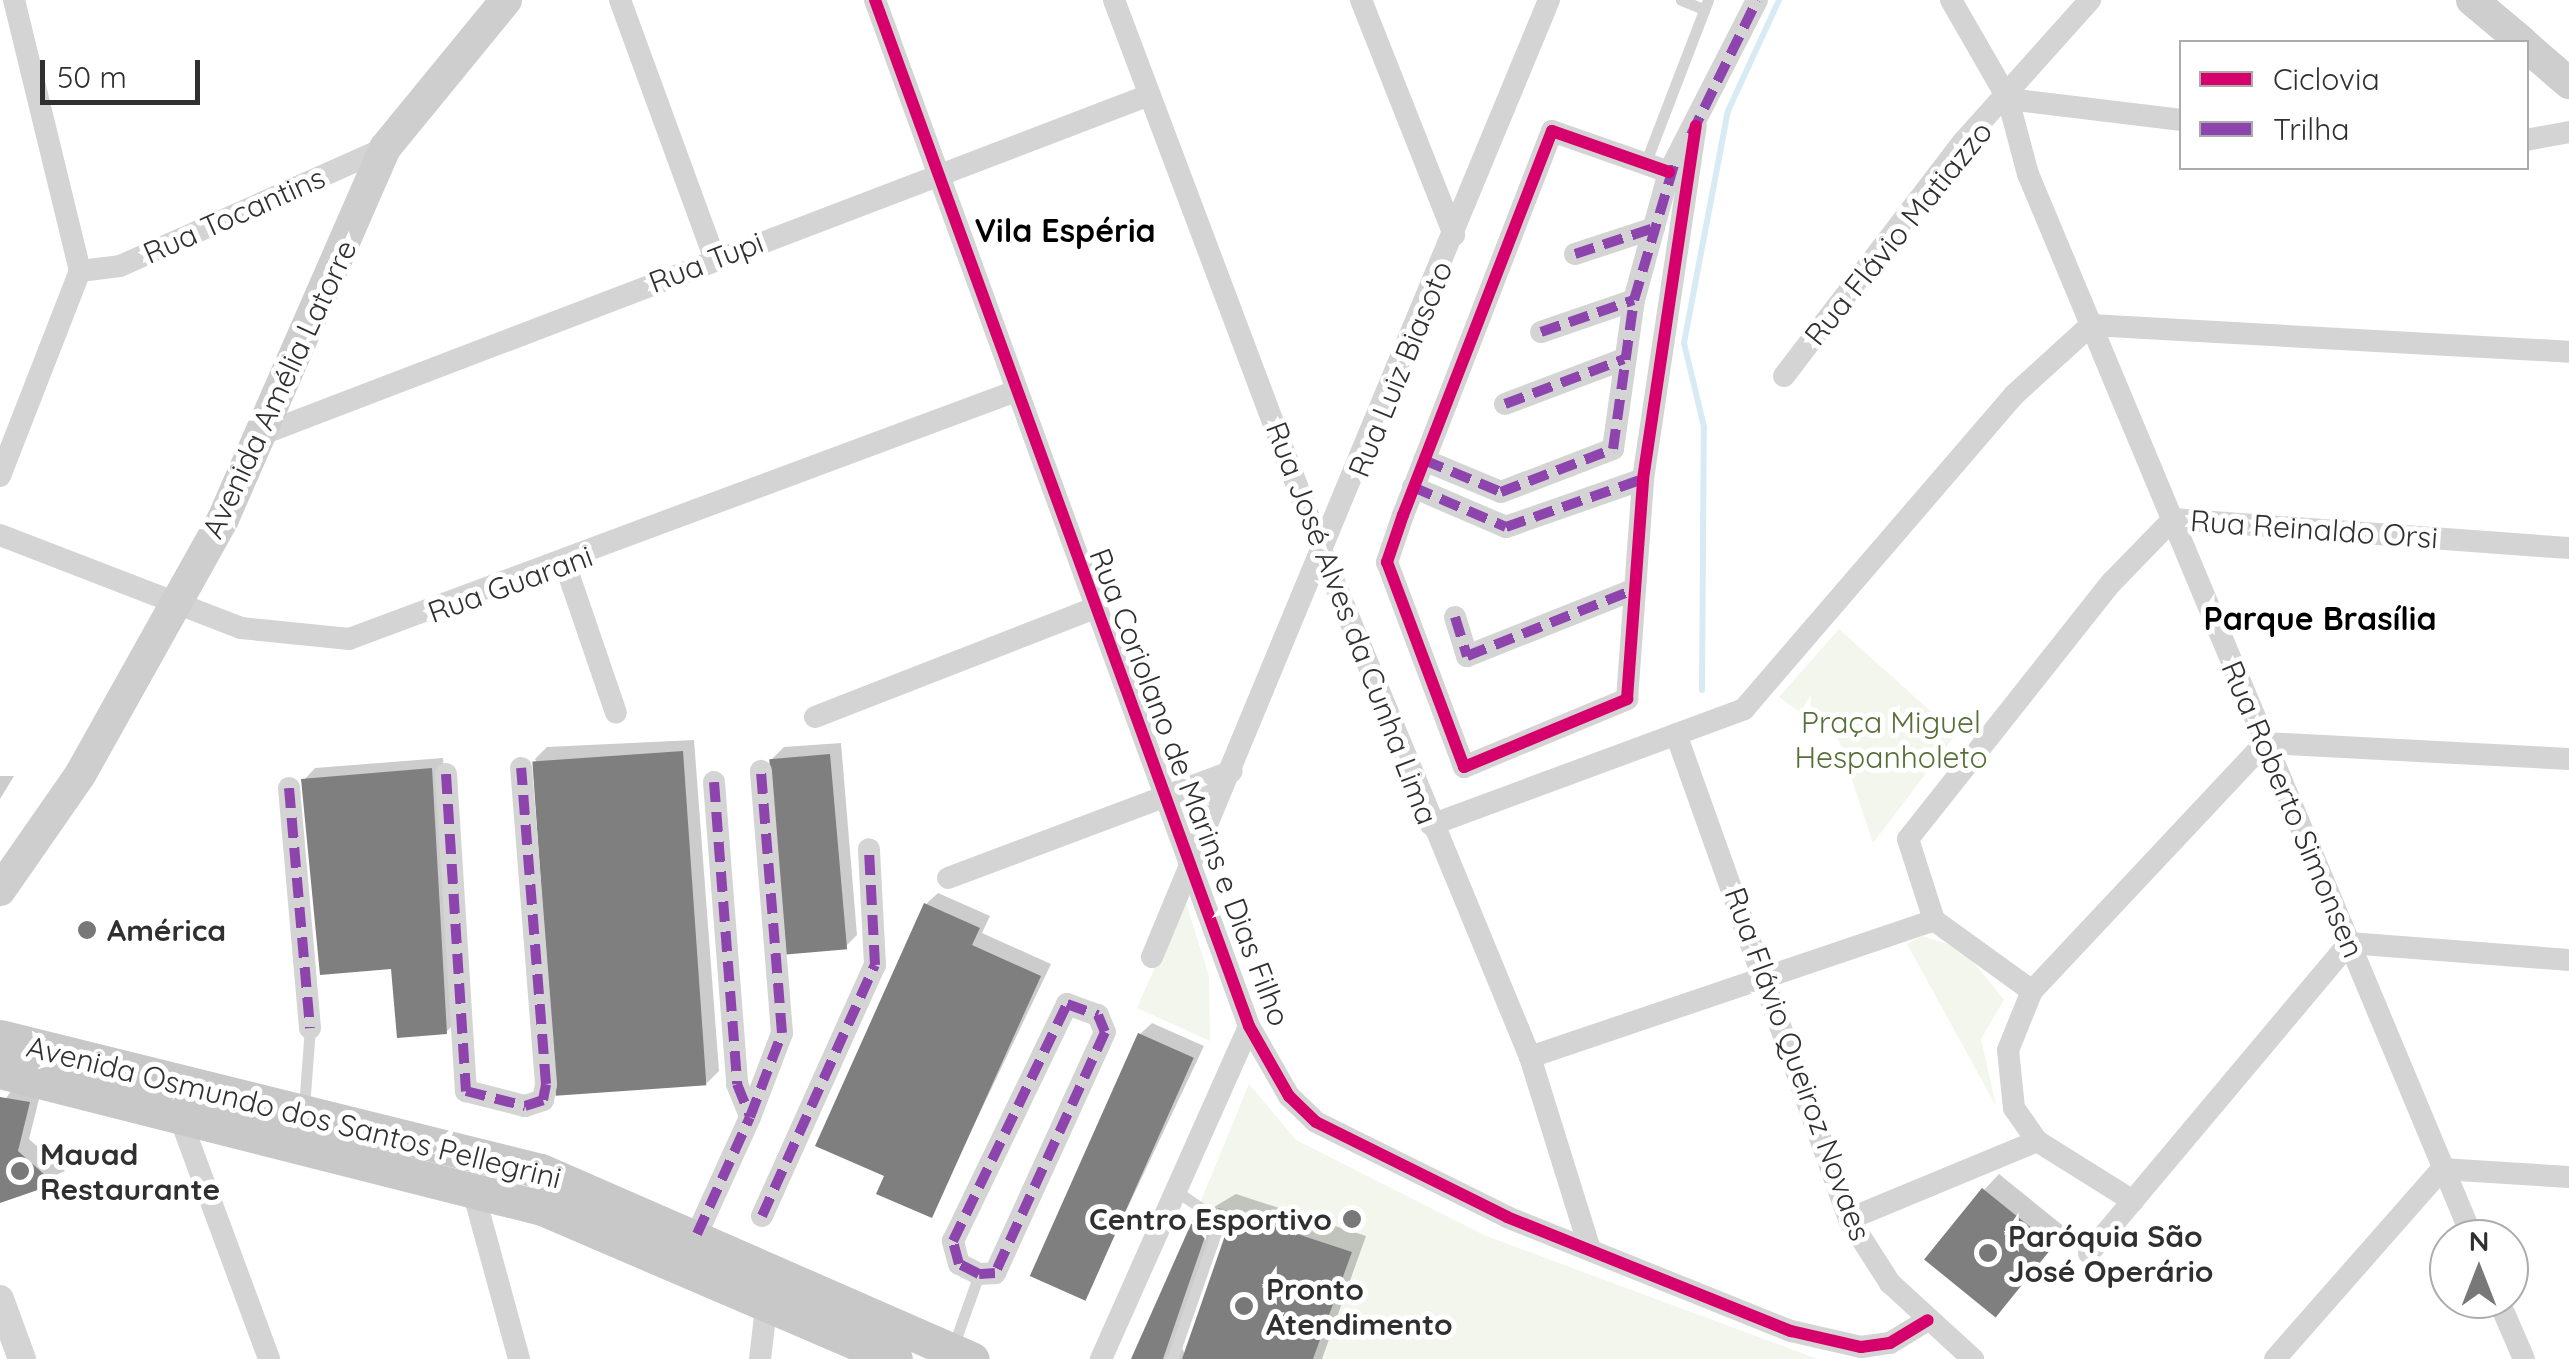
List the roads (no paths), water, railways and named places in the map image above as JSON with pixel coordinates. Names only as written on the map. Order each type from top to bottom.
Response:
[{"type":"main road","name":"Avenida Amélia Latorre","points":[[0,890],[80,775],[265,433],[385,148],[506,0]]},
{"type":"main road","points":[[2472,0],[2519,40]]},
{"type":"main road","points":[[2529,48],[2569,83]]},
{"type":"main road","name":"Avenida Osmundo dos Santos Pellegrini","points":[[0,1037],[541,1171],[696,1234],[962,1354]]},
{"type":"main road","name":"Avenida Osmundo dos Santos Pellegrini","points":[[0,1071],[472,1187],[614,1234],[895,1359]]},
{"type":"main road","points":[[180,1118],[226,1091]]},
{"type":"street","points":[[0,476],[80,271],[14,0]]},
{"type":"street","points":[[620,0],[715,259]]},
{"type":"street","name":"Rua Coriolano de Marins e Dias Filho","points":[[875,0],[1013,392],[1193,863],[1248,1026],[1289,1096],[1316,1122],[1507,1217],[1832,1344],[1890,1343],[1928,1320]]},
{"type":"street","name":"Rua José Alves da Cunha Lima","points":[[1114,0],[1323,555],[1431,825],[1530,1057],[1588,1246]]},
{"type":"street","points":[[1361,0],[1454,235]]},
{"type":"street","name":"Rua Luiz Biasoto","points":[[1152,956],[1323,555],[1549,0]]},
{"type":"street","points":[[1643,479],[1614,448],[1634,300],[1669,172],[1696,126],[1757,0]]},
{"type":"street","name":"Rua Roberto Simonsen","points":[[1951,0],[2008,99],[2028,174],[2464,1219]]},
{"type":"street","name":"Rua Flávio Matiazzo","points":[[1784,376],[1963,142],[2008,99],[2090,0]]},
{"type":"street","name":"Rua Tupi","points":[[265,433],[1149,95]]},
{"type":"street","points":[[2008,99],[2179,120]]},
{"type":"street","points":[[1669,172],[1644,168],[1552,131],[1413,486],[1387,562],[1464,767],[1627,699],[1643,479],[1696,126]]},
{"type":"street","points":[[2529,139],[2569,132]]},
{"type":"street","name":"Rua Tocantins","points":[[80,271],[120,266],[385,148]]},
{"type":"street","points":[[1576,254],[1654,228]]},
{"type":"street","points":[[1540,332],[1634,300]]},
{"type":"street","points":[[1431,825],[1744,710],[2014,394],[2091,325],[2569,352]]},
{"type":"street","points":[[1505,404],[1624,360]]},
{"type":"street","name":"Rua Guarani","points":[[0,535],[175,603],[283,638],[349,639],[564,564],[1013,392]]},
{"type":"street","points":[[1424,460],[1501,492],[1614,448]]},
{"type":"street","points":[[1413,486],[1506,527],[1643,479]]},
{"type":"street","name":"Rua Reinaldo Orsi","points":[[1934,920],[1908,839],[2173,519],[2569,548]]},
{"type":"street","points":[[564,564],[616,714]]},
{"type":"street","points":[[1455,617],[1468,656],[1635,590]]},
{"type":"street","points":[[815,716],[1096,607]]},
{"type":"street","name":"Rua Flávio Queiroz Novaes","points":[[1676,734],[1769,980],[1849,1218],[1868,1258],[1928,1320],[1973,1359]]},
{"type":"street","points":[[2133,1202],[2037,1141],[2014,1108],[2008,1073],[2032,991],[2265,743],[2569,759]]},
{"type":"street","points":[[446,774],[466,1091],[525,1106],[543,1100],[546,1084],[521,768]]},
{"type":"street","points":[[948,878],[1168,798],[1232,770]]},
{"type":"street","points":[[696,1234],[750,1117],[782,1032],[760,771]]},
{"type":"street","points":[[714,782],[737,1084],[750,1117]]},
{"type":"street","points":[[288,788],[310,1028]]},
{"type":"street","points":[[762,1216],[875,965],[870,849]]},
{"type":"street","points":[[1530,1057],[1769,980],[1934,920],[2032,991]]},
{"type":"street","points":[[2089,1253],[2349,943],[2569,960]]},
{"type":"street","points":[[1076,1006],[1098,1015],[1105,1032],[994,1273],[979,1274],[959,1264],[953,1241],[1060,1010],[1076,1006]]},
{"type":"street","points":[[1101,1359],[1248,1026]]},
{"type":"street","points":[[180,1118],[269,1359]]},
{"type":"street","points":[[1849,1218],[2037,1141]]},
{"type":"street","points":[[2275,1359],[2442,1169],[2569,1177]]},
{"type":"street","points":[[472,1187],[519,1359]]},
{"type":"street","points":[[0,1299],[22,1359]]},
{"type":"street","points":[[760,1359],[767,1300]]},
{"type":"street","points":[[2507,1319],[2524,1359]]},
{"type":"lane","points":[[1644,168],[1706,4],[1680,0]]},
{"type":"lane","points":[[303,1112],[310,1028]]},
{"type":"lane","points":[[1172,1359],[1220,1221],[1176,1191]]},
{"type":"lane","points":[[962,1354],[979,1274]]},
{"type":"waterway","points":[[1702,690],[1704,427],[1684,343],[1728,111],[1779,0]]},
{"type":"place","name":"América","points":[[87,930]]},
{"type":"place","name":"Mauad Restaurante","points":[[20,1171]]},
{"type":"place","name":"Centro Esportivo","points":[[1352,1219]]},
{"type":"place","name":"Paróquia São José Operário","points":[[1988,1253]]},
{"type":"place","name":"Pronto Atendimento","points":[[1244,1306]]},
{"type":"district","name":"Vila Espéria","points":[[1065,230]]},
{"type":"district","name":"Parque Brasília","points":[[2320,618]]},
{"type":"park label","name":"Praça Miguel Hespanholeto","points":[[1891,739]]}]
